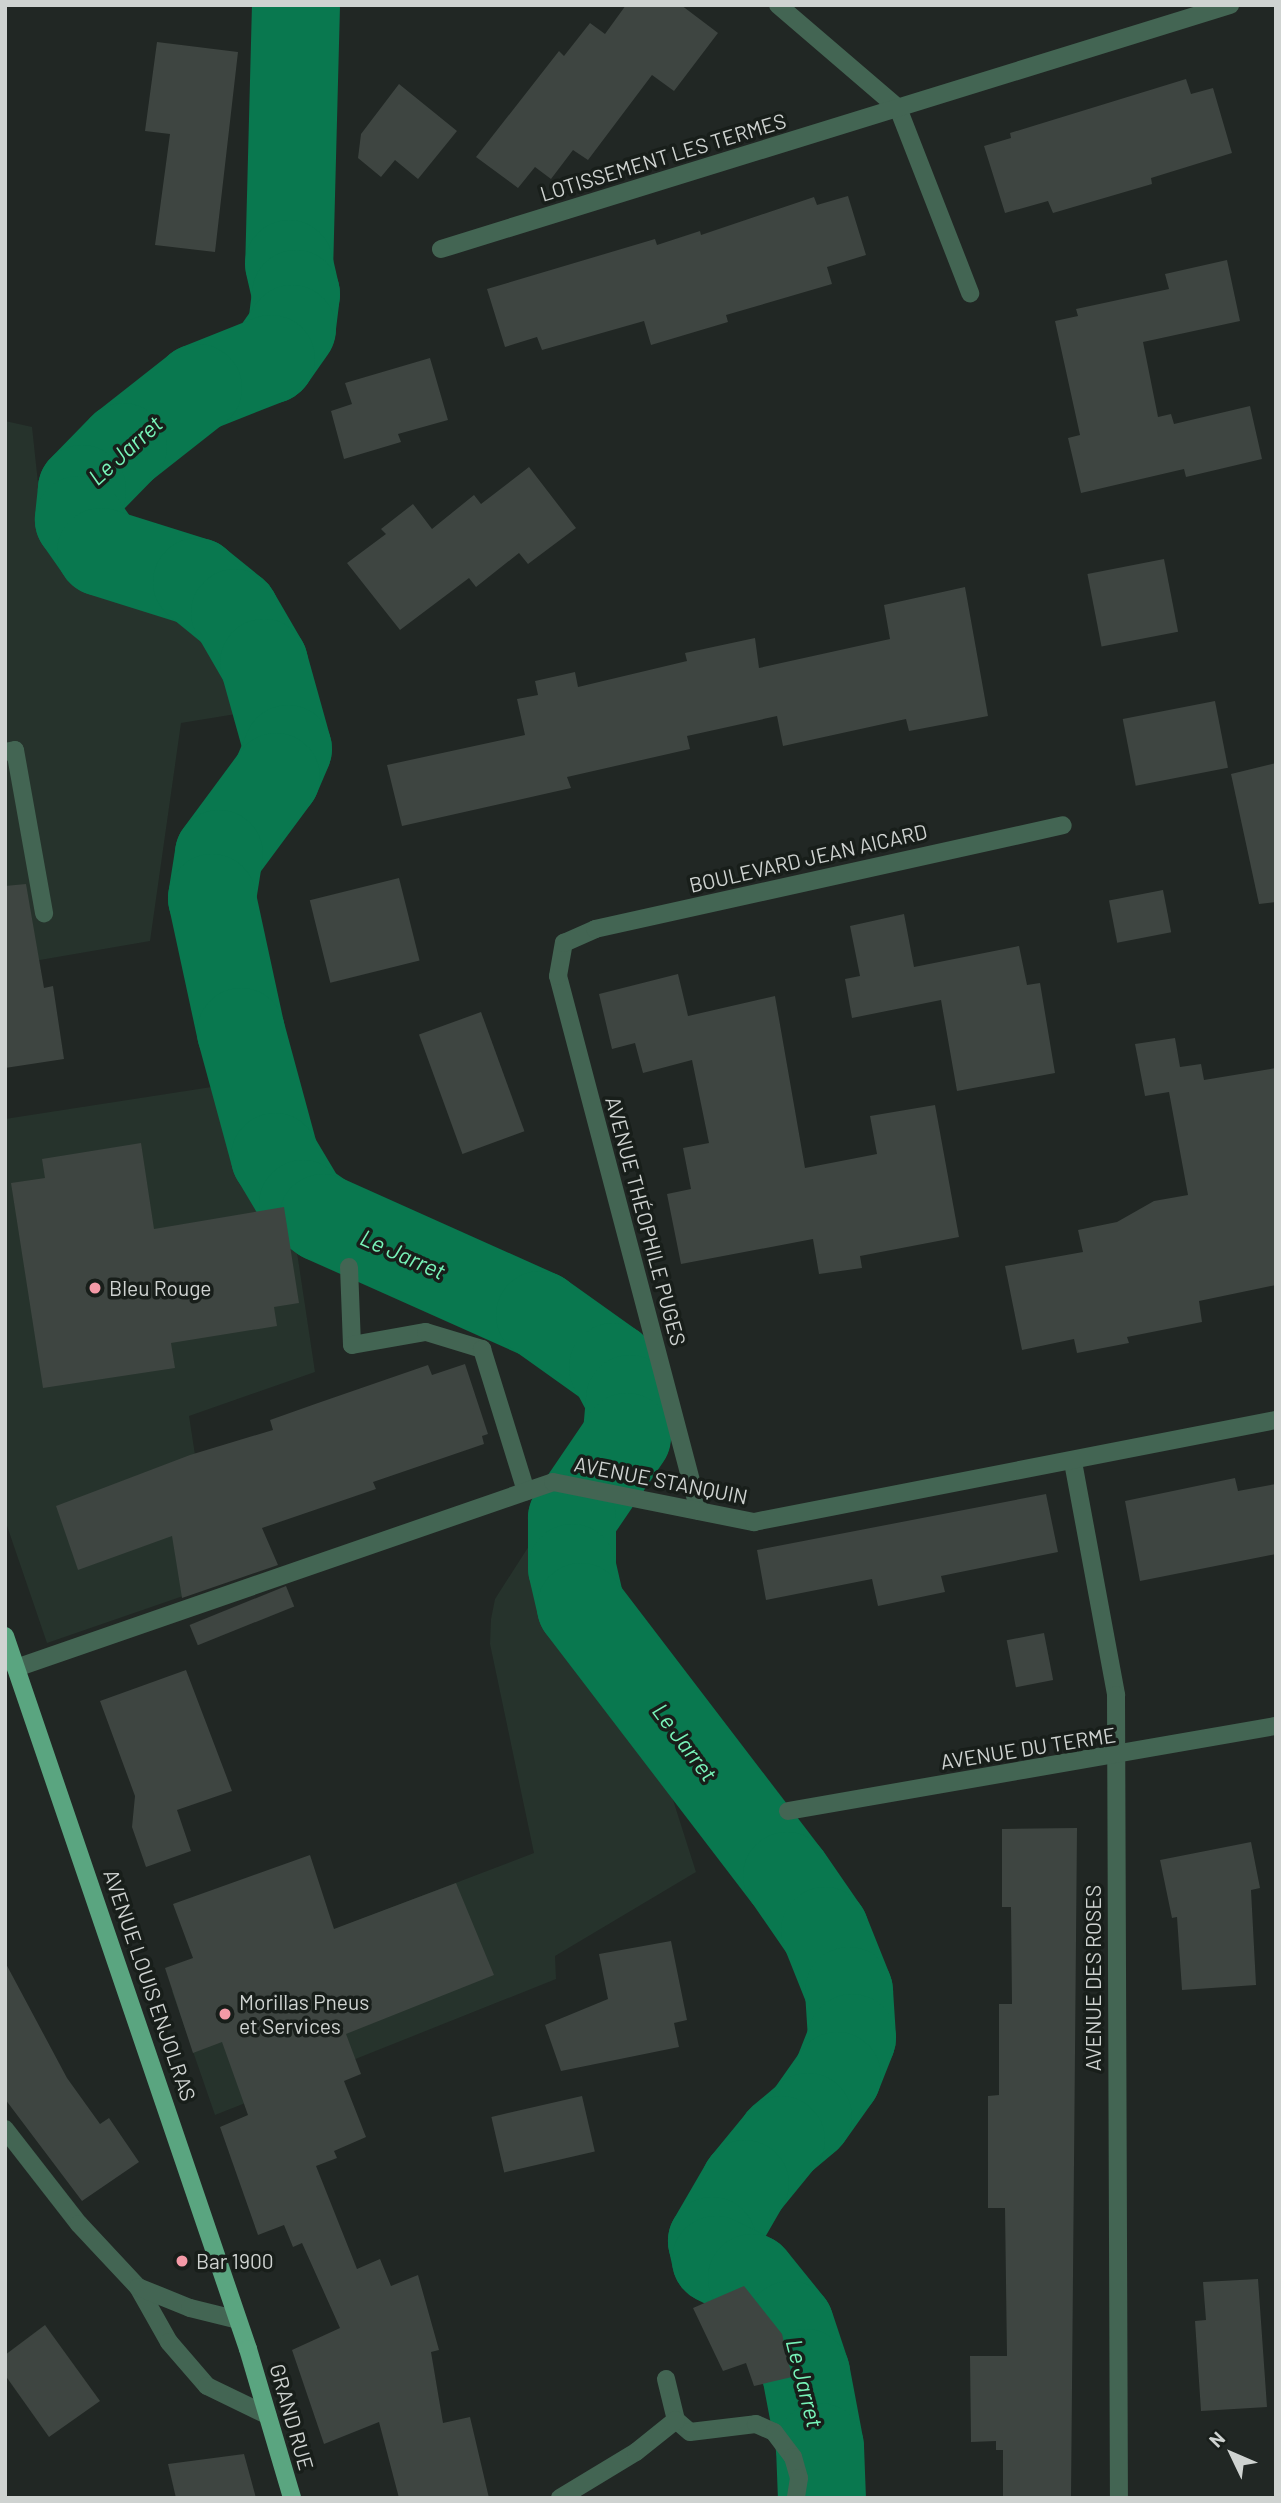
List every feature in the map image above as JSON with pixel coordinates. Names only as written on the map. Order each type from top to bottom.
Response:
[{"type":"main road","name":"AVENUE LOUIS ENJOLRAS","points":[[5,1636],[248,2349]]},
{"type":"main road","name":"GRAND RUE","points":[[248,2349],[292,2498]]},
{"type":"street","points":[[778,5],[898,108],[970,293]]},
{"type":"street","name":"LOTISSEMENT LES TERMES","points":[[441,249],[1230,5]]},
{"type":"street","points":[[5,752],[16,750],[44,913]]},
{"type":"street","name":"BOULEVARD JEAN AICARD","points":[[564,943],[595,929],[1063,825]]},
{"type":"street","name":"AVENUE THÉOPHILE PUGES","points":[[564,943],[558,976],[699,1511]]},
{"type":"street","points":[[349,1267],[352,1345],[426,1332],[482,1349],[521,1493]]},
{"type":"street","name":"AVENUE STANQUIN","points":[[16,1668],[554,1482],[754,1522],[1073,1462],[1276,1420]]},
{"type":"street","name":"AVENUE DES ROSES","points":[[1073,1462],[1116,1695],[1119,2498]]},
{"type":"street","name":"AVENUE DU TERME","points":[[788,1811],[1276,1726]]},
{"type":"street","points":[[5,2129],[79,2224],[138,2287],[169,2342],[207,2386],[267,2415]]},
{"type":"street","points":[[138,2287],[190,2308],[238,2320]]},
{"type":"street","points":[[666,2379],[676,2420],[690,2432],[756,2424],[774,2432],[793,2457],[799,2478],[796,2498]]},
{"type":"street","points":[[560,2498],[636,2452],[676,2420]]},
{"type":"shaded area","points":[[5,421],[32,427],[41,511],[81,580],[222,637],[248,712],[181,723],[150,941],[5,966]]},
{"type":"shaded area","points":[[231,1084],[292,1219],[315,1372],[189,1416],[215,1585],[47,1643],[5,1520],[5,1119]]},
{"type":"shaded area","points":[[554,1507],[565,1599],[585,1646],[645,1712],[696,1872],[555,1956],[556,1979],[215,2115],[172,1991],[534,1853],[490,1644],[491,1619],[495,1599]]},
{"type":"building","points":[[626,5],[681,5],[718,33],[674,91],[652,75],[588,160],[573,150],[551,179],[535,167],[518,188],[476,157],[559,51],[564,56],[590,23],[605,34]]},
{"type":"building","points":[[157,42],[238,52],[215,252],[155,245],[170,134],[145,131]]},
{"type":"building","points":[[1186,79],[1191,94],[1213,88],[1232,153],[1151,178],[1152,184],[1053,213],[1048,201],[1005,213],[984,146],[1011,138],[1010,133]]},
{"type":"building","points":[[399,84],[457,131],[418,179],[395,160],[381,177],[358,158],[361,134]]},
{"type":"building","points":[[848,196],[866,255],[827,267],[832,284],[726,315],[728,322],[651,345],[644,321],[542,350],[537,337],[505,347],[487,289],[655,239],[657,245],[700,231],[701,235],[814,197],[817,205]]},
{"type":"building","points":[[1227,260],[1240,321],[1143,342],[1158,417],[1171,414],[1174,424],[1250,406],[1262,459],[1186,477],[1184,469],[1081,493],[1068,438],[1080,435],[1055,321],[1078,316],[1076,309],[1169,289],[1165,274]]},
{"type":"building","points":[[430,358],[448,420],[398,434],[401,442],[344,459],[331,411],[352,404],[345,383]]},
{"type":"building","points":[[529,467],[576,528],[528,564],[519,553],[476,587],[469,578],[400,630],[347,563],[386,534],[381,529],[413,504],[432,529],[474,495],[481,504]]},
{"type":"building","points":[[1164,559],[1178,632],[1102,647],[1087,574]]},
{"type":"building","points":[[965,587],[988,716],[909,731],[906,719],[783,746],[777,716],[687,736],[690,749],[567,777],[571,788],[402,826],[387,765],[525,735],[517,699],[538,695],[535,681],[575,672],[578,687],[687,661],[685,653],[755,638],[759,668],[890,639],[884,605]]},
{"type":"building","points":[[1215,701],[1228,768],[1136,786],[1123,719]]},
{"type":"building","points":[[1276,763],[1276,902],[1259,904],[1231,774]]},
{"type":"building","points":[[399,878],[420,960],[330,983],[310,900]]},
{"type":"building","points":[[26,884],[44,988],[53,986],[64,1059],[5,1068],[5,886]]},
{"type":"building","points":[[1163,890],[1171,932],[1117,943],[1109,900]]},
{"type":"building","points":[[904,914],[914,967],[1019,946],[1027,985],[1040,983],[1055,1073],[957,1091],[941,1000],[852,1018],[845,979],[860,976],[850,926]]},
{"type":"building","points":[[678,974],[688,1016],[775,996],[805,1168],[877,1154],[870,1116],[935,1105],[959,1237],[860,1256],[862,1268],[819,1274],[813,1239],[681,1264],[667,1194],[691,1189],[683,1148],[709,1143],[692,1060],[643,1073],[635,1043],[612,1049],[599,994]]},
{"type":"building","points":[[481,1012],[524,1131],[462,1154],[419,1035]]},
{"type":"building","points":[[1175,1038],[1180,1067],[1201,1064],[1204,1080],[1276,1068],[1276,1285],[1199,1301],[1202,1322],[1127,1337],[1129,1343],[1077,1353],[1074,1339],[1022,1350],[1005,1266],[1083,1252],[1078,1230],[1117,1222],[1154,1201],[1188,1195],[1169,1092],[1145,1096],[1135,1044]]},
{"type":"building","name":"Bleu Rouge","points":[[141,1143],[154,1229],[284,1207],[299,1303],[274,1307],[277,1326],[171,1343],[175,1368],[43,1388],[11,1183],[45,1178],[42,1159]]},
{"type":"building","points":[[465,1364],[488,1434],[482,1436],[484,1444],[373,1482],[376,1489],[262,1528],[278,1565],[182,1598],[172,1536],[78,1570],[56,1506],[190,1455],[273,1430],[270,1420],[318,1403],[428,1365],[432,1375]]},
{"type":"building","points":[[1235,1478],[1238,1491],[1276,1484],[1276,1554],[1140,1581],[1125,1501]]},
{"type":"building","points":[[1046,1494],[1058,1552],[941,1576],[945,1592],[878,1606],[872,1579],[766,1600],[757,1550]]},
{"type":"building","points":[[286,1586],[294,1606],[198,1645],[190,1625]]},
{"type":"building","points":[[1044,1633],[1053,1680],[1016,1687],[1007,1640]]},
{"type":"building","points":[[186,1670],[232,1791],[177,1810],[191,1851],[146,1867],[132,1827],[135,1796],[100,1701]]},
{"type":"building","points":[[1077,1828],[1071,2498],[1003,2498],[1003,2450],[996,2450],[996,2441],[971,2442],[970,2356],[1007,2356],[1005,2208],[988,2208],[988,2096],[999,2095],[999,2004],[1012,2004],[1011,1907],[1002,1907],[1002,1829]]},
{"type":"building","points":[[1251,1842],[1260,1888],[1251,1890],[1256,1985],[1182,1990],[1177,1917],[1172,1918],[1160,1860]]},
{"type":"building","points":[[310,1855],[334,1929],[456,1883],[494,1975],[346,2034],[361,2074],[344,2081],[366,2137],[334,2151],[337,2158],[316,2166],[357,2269],[380,2259],[391,2286],[418,2275],[439,2350],[431,2352],[443,2423],[470,2417],[489,2498],[399,2498],[379,2422],[324,2444],[292,2350],[340,2328],[302,2243],[293,2247],[284,2225],[258,2235],[220,2127],[248,2115],[222,2042],[193,2053],[165,1968],[193,1958],[173,1904]]},
{"type":"building","points":[[671,1941],[687,2020],[674,2023],[679,2047],[561,2071],[545,2025],[608,1999],[599,1954]]},
{"type":"building","points":[[5,1962],[67,2078],[100,2124],[109,2118],[139,2162],[82,2201],[5,2099]]},
{"type":"building","points":[[582,2096],[595,2152],[504,2172],[491,2117]]},
{"type":"building","points":[[1258,2279],[1267,2407],[1201,2411],[1195,2321],[1206,2320],[1203,2282]]},
{"type":"building","points":[[744,2286],[782,2334],[792,2377],[754,2386],[746,2363],[723,2371],[693,2308]]},
{"type":"building","points":[[45,2325],[100,2401],[49,2437],[5,2375],[5,2355]]},
{"type":"building","points":[[244,2454],[256,2498],[176,2498],[168,2464]]},
{"type":"waterway","name":"Le Jarret","points":[[296,5],[289,264],[296,294],[292,329],[271,359],[198,388],[123,447],[82,489],[79,520],[101,552],[197,582],[235,613],[264,663],[288,749],[276,777],[219,854],[212,898],[241,1032],[275,1157],[303,1204],[323,1218],[540,1315],[613,1367],[630,1399],[627,1437],[572,1518],[572,1568],[581,1607],[787,1876],[825,1931],[849,1991],[852,2038],[837,2076],[808,2117],[781,2140],[745,2184],[712,2241],[716,2260],[752,2278],[790,2325],[806,2373],[820,2447],[822,2498]]},
{"type":"place","name":"Bleu Rouge","points":[[95,1288]]},
{"type":"place","name":"Morillas Pneus et Services","points":[[225,2014]]},
{"type":"place","name":"Bar 1900","points":[[182,2261]]}]
